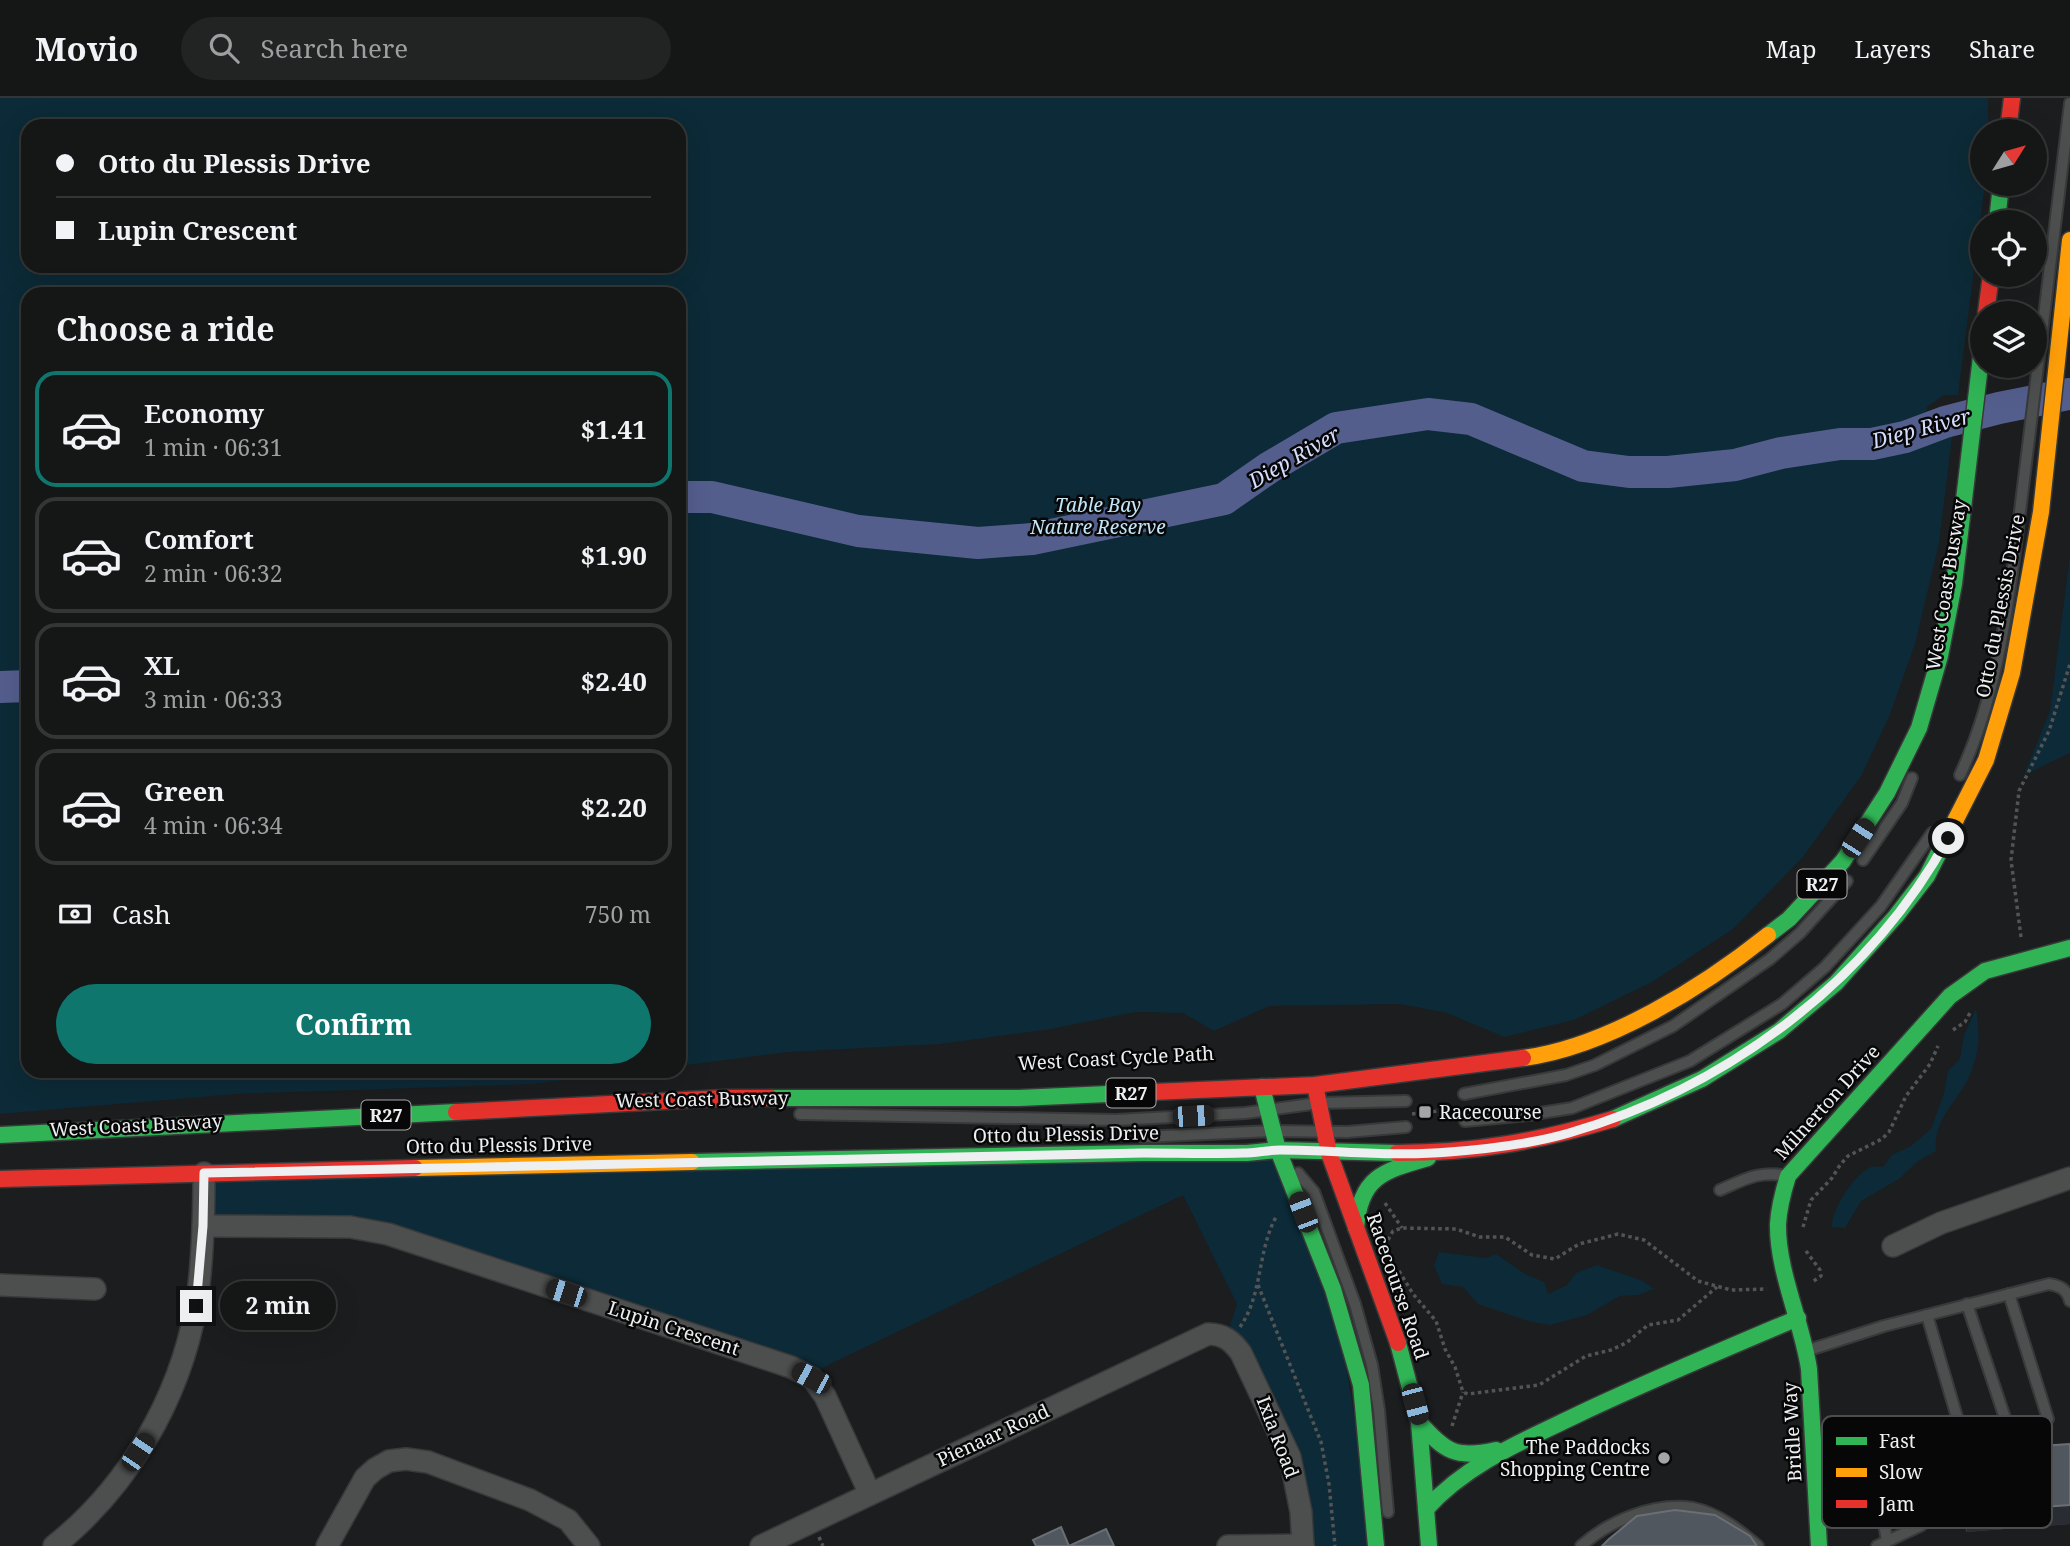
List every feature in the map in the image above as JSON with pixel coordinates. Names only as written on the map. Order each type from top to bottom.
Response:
[{"type":"main road","name":"Otto du Plessis Drive","points":[[0,1179],[1143,1153],[1247,1153],[1278,1150],[1447,1153],[1526,1142],[1620,1117],[1702,1079],[1779,1031],[1836,983],[1896,916],[1927,876],[1986,760],[2012,673],[2040,512],[2070,240]]},
{"type":"main road","name":"Otto du Plessis Drive","points":[[0,1135],[724,1098],[1018,1097],[1315,1085],[1537,1056],[1588,1041],[1662,1007],[1737,960],[1789,919],[1843,861],[1887,793],[1919,727],[1940,656],[1954,584],[1978,378]]},
{"type":"main road","name":"Milnerton Drive","points":[[1798,1318],[1777,1234],[1777,1211],[1788,1176],[1950,996],[1985,971],[2070,948]]},
{"type":"main road","name":"Racecourse Road","points":[[1315,1085],[1329,1153],[1396,1335],[1419,1422],[1429,1546]]},
{"type":"main road","points":[[1262,1087],[1278,1150],[1333,1289],[1361,1385],[1376,1546]]},
{"type":"main road","points":[[1356,1228],[1361,1197],[1372,1184],[1411,1163],[1447,1153]]},
{"type":"main road","points":[[1426,1508],[1458,1476],[1508,1447],[1621,1394],[1798,1318]]},
{"type":"main road","name":"Bridle Way","points":[[1798,1318],[1807,1351],[1819,1546]]},
{"type":"main road","points":[[1419,1422],[1434,1440],[1447,1450],[1461,1455],[1473,1456],[1508,1447]]},
{"type":"street","points":[[54,1546],[112,1490],[151,1434],[181,1365],[196,1306],[203,1226],[204,1173]]},
{"type":"street","points":[[1893,1246],[1941,1223],[2070,1178]]},
{"type":"street","name":"Lupin Crescent","points":[[203,1226],[350,1227],[388,1234],[790,1367],[811,1378],[825,1396],[870,1494]]},
{"type":"street","points":[[0,1285],[96,1289]]},
{"type":"street","name":"Pienaar Road","points":[[761,1546],[1208,1334],[1229,1339]]},
{"type":"street","name":"Ixia Road","points":[[1229,1339],[1252,1373],[1290,1457],[1301,1512],[1303,1546]]},
{"type":"street","points":[[327,1546],[365,1478],[374,1469],[389,1461],[406,1459],[428,1462],[530,1500],[568,1520],[589,1546]]},
{"type":"street","points":[[1228,1546],[1303,1546]]},
{"type":"lane","points":[[1953,790],[1970,754],[1994,673],[2010,590],[2070,105]]},
{"type":"lane","points":[[1464,1094],[1566,1075],[1595,1065],[1673,1027],[1750,974],[1800,933],[1856,871],[1902,803],[1917,767]]},
{"type":"lane","points":[[1465,1121],[1572,1108],[1690,1061],[1782,1004],[1825,967],[1881,906],[1936,827]]},
{"type":"lane","name":"West Coast Busway","points":[[784,1114],[1116,1120],[1269,1110],[1319,1103],[1406,1101]]},
{"type":"lane","points":[[1129,1137],[1274,1131],[1348,1132],[1406,1127]]},
{"type":"lane","points":[[1278,1150],[1314,1192],[1355,1304],[1374,1377],[1388,1519]]},
{"type":"lane","points":[[1329,1153],[1340,1212],[1389,1351],[1402,1403]]},
{"type":"lane","points":[[1720,1190],[1760,1174],[1788,1176]]},
{"type":"lane","points":[[1807,1351],[1884,1326],[2049,1284],[2060,1286],[2068,1293],[2070,1301]]},
{"type":"lane","points":[[2010,1294],[2047,1416]]},
{"type":"lane","points":[[1967,1304],[2004,1416]]},
{"type":"lane","points":[[1927,1315],[1957,1416]]},
{"type":"lane","points":[[1410,1454],[1418,1546]]},
{"type":"lane","points":[[1581,1546],[1618,1521],[1670,1508],[1692,1508],[1716,1516],[1733,1525],[1758,1546]]},
{"type":"lane","points":[[1882,1544],[1914,1528]]},
{"type":"path","points":[[2021,937],[2011,860],[2020,790],[2049,731],[2070,664]]},
{"type":"path","points":[[1946,1035],[1965,1022],[1972,1010]]},
{"type":"path","points":[[1802,1231],[1811,1200],[1840,1165],[1848,1156],[1882,1139],[1889,1132],[1902,1103],[1930,1064],[1938,1046]]},
{"type":"path","points":[[1382,1201],[1402,1228]]},
{"type":"path","points":[[1229,1339],[1254,1304],[1269,1230],[1276,1217]]},
{"type":"path","points":[[1388,1244],[1389,1235],[1402,1228],[1456,1228],[1480,1237],[1505,1237],[1532,1255],[1555,1259],[1589,1241],[1611,1234],[1629,1236],[1651,1245],[1689,1276],[1717,1287],[1731,1290],[1777,1289]]},
{"type":"path","points":[[1801,1243],[1821,1276],[1816,1281],[1802,1285]]},
{"type":"path","points":[[1395,1262],[1407,1286],[1436,1321],[1445,1349],[1455,1367],[1463,1392],[1453,1419],[1453,1433]]},
{"type":"path","points":[[1258,1285],[1321,1442],[1329,1484],[1335,1546]]},
{"type":"path","points":[[1463,1392],[1468,1394],[1539,1385],[1586,1356],[1626,1343],[1648,1325],[1678,1320],[1717,1287]]},
{"type":"green space","name":"Table Bay Nature Reserve","points":[[0,98],[1988,98],[1988,119],[1970,119],[1970,196],[1983,196],[1982,210],[1970,210],[1972,287],[1958,395],[1944,395],[1927,407],[1923,440],[1953,429],[1939,543],[1915,644],[1889,717],[1861,776],[1803,857],[1733,929],[1652,982],[1574,1020],[1504,1037],[1447,1013],[1400,1004],[1269,1006],[1214,1031],[1183,1013],[1136,1012],[1051,1029],[940,1044],[788,1052],[686,1065],[686,287],[21,287],[21,1078],[580,1078],[531,1084],[235,1094],[0,1114]]},
{"type":"green space","points":[[2070,556],[2070,753],[2024,775],[2050,711]]},
{"type":"green space","points":[[1976,1009],[1978,1038],[1974,1065],[1941,1123],[1936,1151],[1917,1162],[1899,1179],[1861,1201],[1845,1228],[1832,1227],[1835,1211],[1858,1177],[1871,1167],[1883,1167],[1892,1155],[1911,1146],[1931,1129],[1944,1093],[1948,1071],[1960,1059],[1964,1035]]},
{"type":"green space","points":[[1278,1150],[1333,1289],[1376,1546],[1303,1546],[1298,1488],[1226,1338],[1237,1304],[1183,1195],[826,1366],[812,1378],[388,1234],[203,1226],[204,1173]]},
{"type":"green space","points":[[1439,1252],[1486,1258],[1496,1254],[1525,1274],[1544,1282],[1548,1294],[1567,1285],[1576,1273],[1597,1265],[1643,1281],[1654,1289],[1638,1295],[1620,1296],[1587,1315],[1550,1325],[1532,1322],[1478,1304],[1463,1287],[1442,1284],[1434,1266]]},
{"type":"building","points":[[2070,1444],[2070,1505],[2052,1506],[2052,1445]]},
{"type":"building","points":[[1675,1510],[1715,1515],[1750,1536],[1757,1546],[1602,1546],[1637,1516]]},
{"type":"building","points":[[1061,1527],[1069,1546],[1036,1546],[1033,1540]]},
{"type":"building","points":[[1106,1529],[1114,1546],[1069,1546]]},
{"type":"waterway","name":"Diep River","points":[[686,497],[712,497],[858,531],[978,543],[1032,539],[1224,499],[1270,467],[1336,428],[1428,414],[1471,419],[1583,466],[1629,472],[1668,472],[1735,465],[1781,453],[1840,444],[1872,444],[1905,437],[1945,422],[1999,408],[2069,394]]},
{"type":"waterway","name":"Diep River","points":[[0,687],[21,686]]},
{"type":"traffic: fast","points":[[1998,210],[2000,196]]},
{"type":"traffic: fast","points":[[1768,935],[1789,919],[1843,861],[1887,793],[1919,728],[1940,656],[1954,584],[1978,378]]},
{"type":"traffic: fast","points":[[1613,1119],[1702,1079],[1779,1031],[1836,983],[1896,916],[1927,876],[1956,819]]},
{"type":"traffic: fast","points":[[1819,1546],[1809,1369],[1779,1242],[1779,1212],[1788,1176],[1950,996],[1985,971],[2070,948]]},
{"type":"traffic: fast","points":[[1262,1087],[1278,1150],[1333,1289],[1361,1385],[1376,1546]]},
{"type":"traffic: fast","points":[[771,1098],[1019,1098],[1130,1093]]},
{"type":"traffic: fast","points":[[0,1135],[456,1112]]},
{"type":"traffic: fast","points":[[692,1162],[1247,1153],[1278,1150],[1397,1153]]},
{"type":"traffic: fast","points":[[1356,1228],[1363,1197],[1377,1179],[1398,1167],[1428,1158]]},
{"type":"traffic: fast","points":[[1426,1509],[1460,1479],[1497,1454],[1633,1389],[1798,1318]]},
{"type":"traffic: fast","points":[[1398,1343],[1419,1422],[1429,1546]]},
{"type":"traffic: fast","points":[[1419,1422],[1436,1440],[1452,1451],[1471,1454],[1496,1450]]},
{"type":"traffic: slow","points":[[1956,819],[1986,760],[2012,673],[2041,512],[2070,240]]},
{"type":"traffic: slow","points":[[1523,1058],[1555,1052],[1588,1041],[1653,1012],[1714,975],[1768,935]]},
{"type":"traffic: slow","points":[[415,1168],[692,1162]]},
{"type":"traffic: jam","points":[[2009,119],[2012,98]]},
{"type":"traffic: jam","points":[[1988,301],[1989,287]]},
{"type":"traffic: jam","points":[[1130,1093],[1315,1085],[1523,1058]]},
{"type":"traffic: jam","points":[[1315,1085],[1329,1153],[1398,1343]]},
{"type":"traffic: jam","points":[[456,1112],[771,1098]]},
{"type":"traffic: jam","points":[[1397,1153],[1453,1151],[1506,1144],[1559,1134],[1613,1119]]},
{"type":"traffic: jam","points":[[0,1179],[415,1168]]},
{"type":"place","name":"Racecourse","points":[[1425,1112]]},
{"type":"place","name":"The Paddocks Shopping Centre","points":[[1664,1458]]},
{"type":"route","points":[[196,1306],[203,1226],[204,1173],[1247,1153],[1278,1150],[1447,1153],[1526,1142],[1567,1133],[1620,1117],[1702,1079],[1779,1031],[1836,983],[1896,916],[1927,876],[1948,838]]}]
